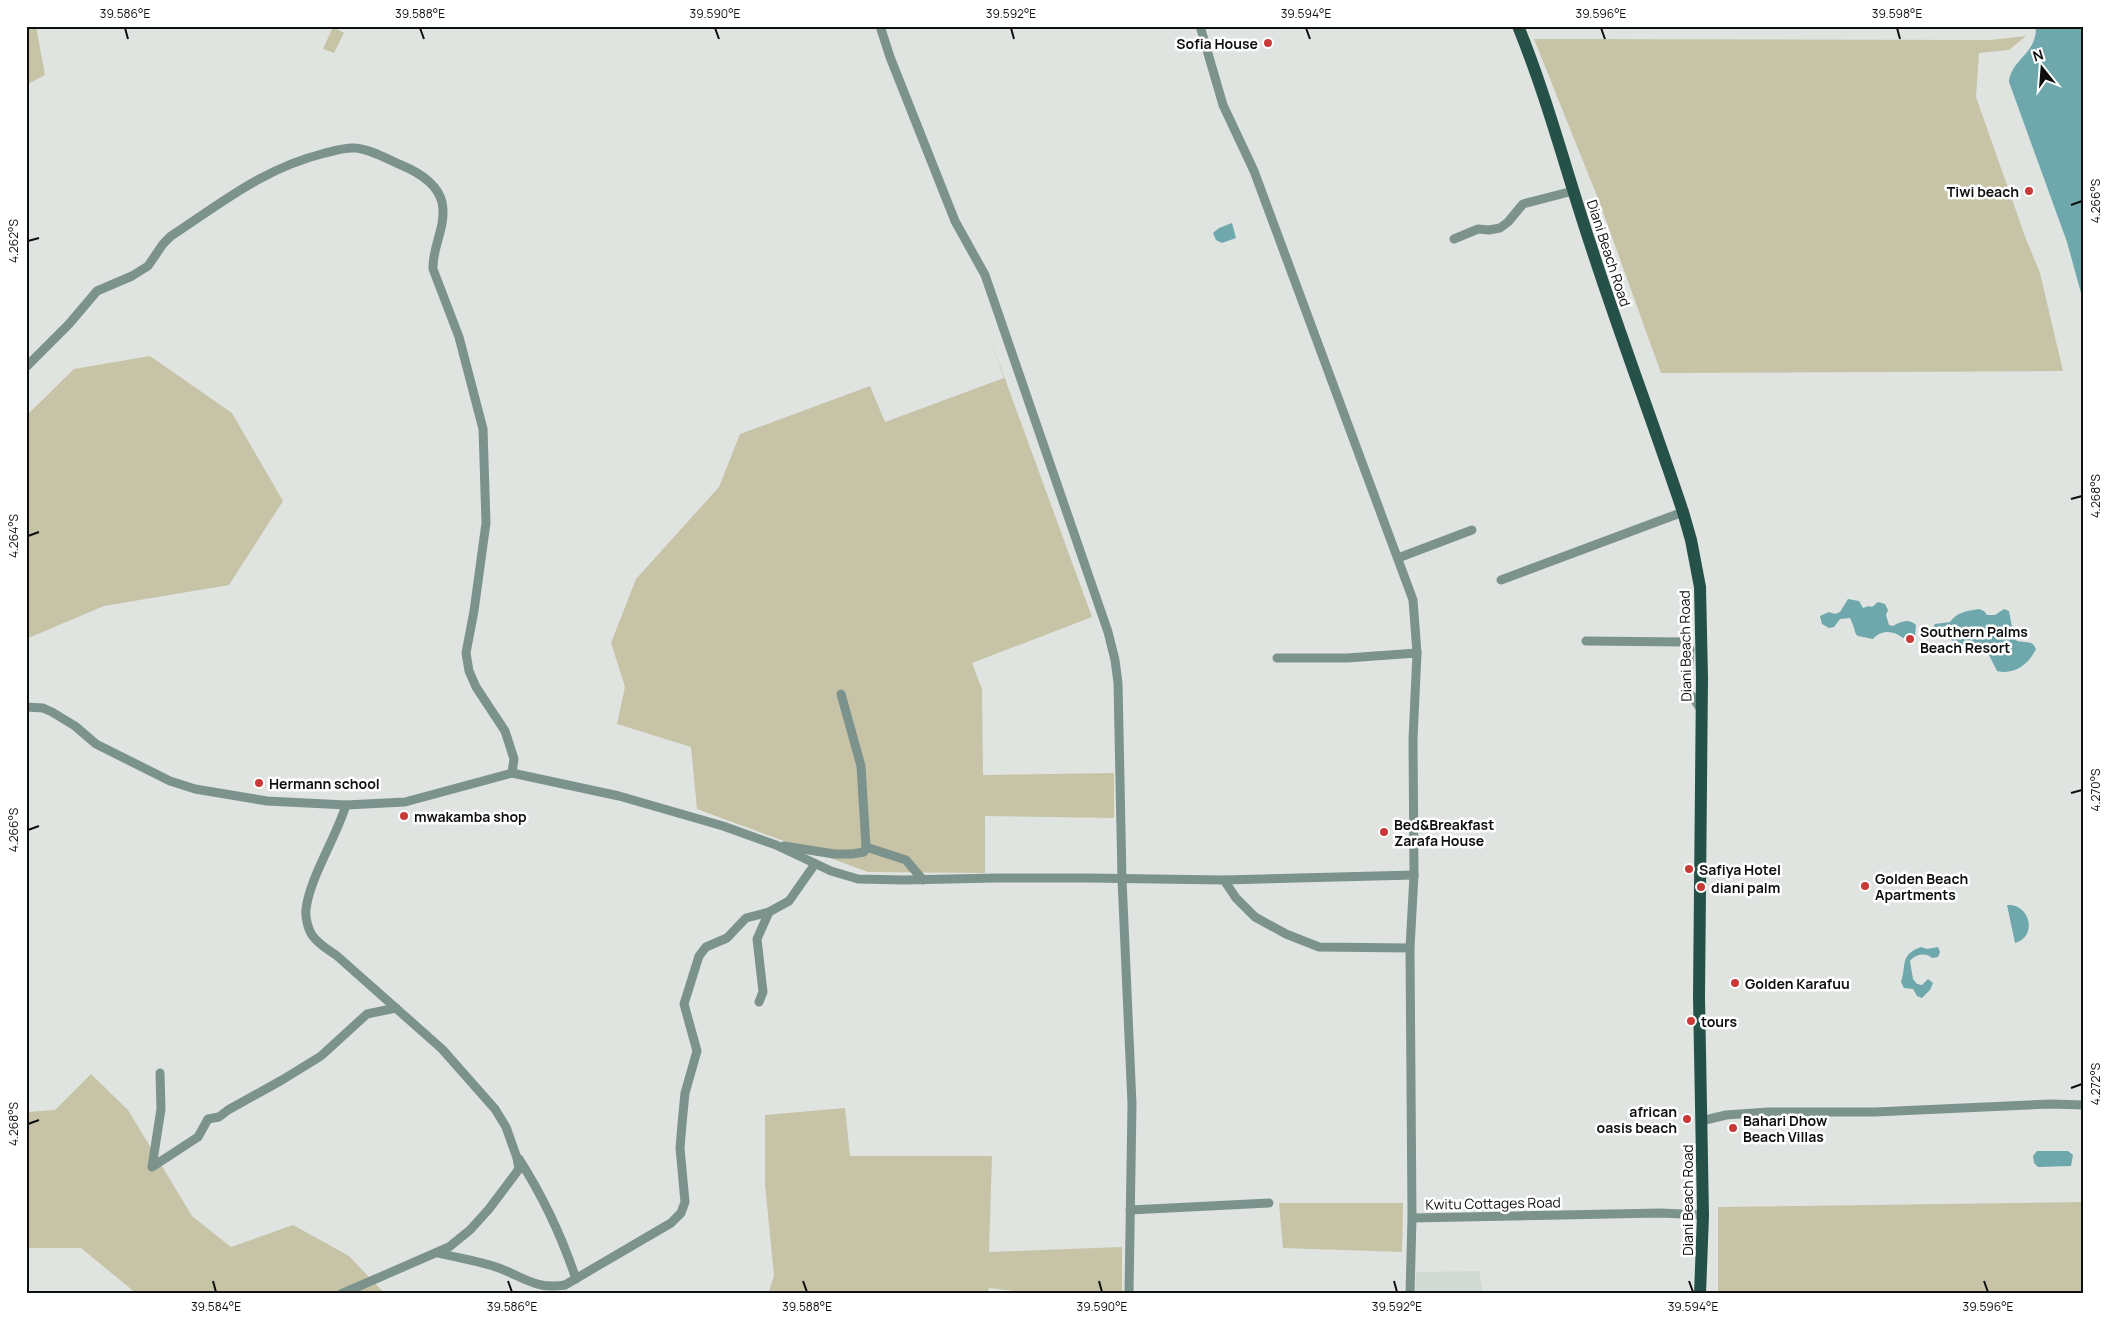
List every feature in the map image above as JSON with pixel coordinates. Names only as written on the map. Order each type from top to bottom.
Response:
[{"type":"main road","name":"Diani Beach Road","points":[[1518,26],[1551,114],[1573,191],[1615,322],[1683,512],[1691,540],[1700,587],[1702,711],[1699,997],[1704,1215],[1700,1294]]},
{"type":"street","points":[[880,26],[890,57],[954,221],[985,274],[1112,645],[1118,683],[1122,879],[1132,1104],[1129,1294]]},
{"type":"street","name":"Kwitu Cottages Road","points":[[1200,26],[1224,105],[1254,172],[1413,600],[1417,653],[1412,739],[1414,875],[1410,948],[1412,1218],[1661,1213],[1704,1215]]},
{"type":"street","points":[[26,367],[69,324],[98,291],[132,276],[148,266],[171,236],[236,191],[281,168],[302,159],[354,148],[419,172],[441,200],[444,217],[432,258],[433,269],[459,337],[483,429],[486,523],[474,611],[466,653],[469,671],[476,687],[505,731],[514,760],[512,773]]},
{"type":"street","points":[[1454,239],[1478,229],[1500,228],[1508,222],[1523,204],[1573,191]]},
{"type":"street","points":[[1501,580],[1683,512]]},
{"type":"street","points":[[1398,558],[1472,530]]},
{"type":"street","points":[[1586,641],[1684,642],[1690,649],[1687,689],[1702,711]]},
{"type":"street","points":[[1277,658],[1347,658],[1417,653]]},
{"type":"street","points":[[776,845],[852,854],[864,852],[866,847],[861,766],[841,694]]},
{"type":"street","points":[[26,707],[43,708],[52,712],[75,726],[96,744],[132,764],[182,786],[267,802],[346,805],[405,802],[512,773],[619,796],[724,826],[776,845],[816,864],[858,878],[923,880],[996,878],[1224,880],[1414,875]]},
{"type":"street","points":[[341,1294],[449,1247],[470,1230],[517,1174],[519,1167],[506,1126],[495,1109],[442,1049],[336,955],[319,944],[312,934],[305,915],[312,887],[341,822],[346,805]]},
{"type":"street","points":[[866,847],[906,860],[923,880]]},
{"type":"street","points":[[438,1253],[499,1268],[534,1284],[553,1287],[565,1285],[576,1279],[671,1223],[681,1213],[685,1202],[680,1148],[685,1093],[697,1051],[684,1004],[699,956],[706,947],[727,938],[746,918],[769,912],[789,901],[816,864]]},
{"type":"street","points":[[1224,880],[1236,898],[1255,917],[1286,934],[1319,947],[1410,948]]},
{"type":"street","points":[[759,1002],[763,992],[757,939],[769,912]]},
{"type":"street","points":[[160,1073],[161,1109],[152,1167],[198,1137],[208,1119],[219,1118],[228,1110],[321,1056],[367,1014],[396,1008]]},
{"type":"street","points":[[1701,1121],[1749,1112],[1874,1112],[2050,1104],[2084,1105]]},
{"type":"street","points":[[515,1152],[543,1201],[576,1279]]},
{"type":"street","points":[[1130,1210],[1269,1203]]},
{"type":"street","points":[[1410,1294],[1412,1218]]},
{"type":"shaded area","points":[[26,26],[36,26],[45,75],[26,85]]},
{"type":"shaded area","points":[[333,27],[344,33],[334,53],[323,49]]},
{"type":"shaded area","points":[[2026,36],[2009,50],[1979,53],[1976,97],[2026,239],[2040,273],[2063,371],[1661,373],[1599,201],[1534,39],[1989,40]]},
{"type":"shaded area","points":[[989,335],[1092,617],[972,663],[982,689],[983,775],[1114,773],[1114,818],[985,816],[985,873],[868,872],[697,809],[691,747],[617,724],[625,687],[611,643],[636,579],[719,487],[740,434],[870,386],[885,422],[1004,378]]},
{"type":"shaded area","points":[[150,356],[232,413],[283,501],[229,585],[104,606],[26,639],[26,416],[74,369]]},
{"type":"shaded area","points":[[91,1074],[128,1110],[192,1216],[231,1247],[293,1225],[349,1256],[385,1294],[137,1294],[81,1248],[26,1248],[26,1112],[55,1110]]},
{"type":"shaded area","points":[[845,1108],[850,1156],[992,1156],[989,1252],[1122,1247],[1122,1294],[1038,1294],[989,1288],[988,1294],[768,1294],[774,1276],[765,1184],[765,1115]]},
{"type":"shaded area","points":[[2084,1202],[2084,1294],[1718,1294],[1718,1207]]},
{"type":"shaded area","points":[[1279,1203],[1403,1203],[1402,1252],[1283,1248]]},
{"type":"shaded area","points":[[1479,1271],[1483,1294],[1415,1294],[1416,1272]]},
{"type":"water","points":[[2036,26],[2084,26],[2084,304],[2067,242],[2009,82],[2014,68],[2032,44]]},
{"type":"water","points":[[1232,223],[1236,238],[1222,243],[1216,240],[1213,233],[1219,228]]},
{"type":"water","points":[[1848,599],[1859,601],[1863,608],[1872,607],[1878,602],[1885,604],[1888,610],[1886,615],[1889,625],[1893,626],[1902,622],[1911,622],[1916,625],[1915,636],[1903,638],[1896,634],[1884,632],[1873,639],[1861,637],[1856,634],[1850,618],[1840,619],[1834,627],[1829,628],[1822,624],[1820,616],[1829,612],[1835,614],[1840,612]]},
{"type":"water","points":[[1979,609],[1987,615],[1995,615],[2004,609],[2009,611],[2014,637],[2017,641],[2031,643],[2034,646],[2036,649],[2033,655],[2020,668],[2009,672],[1997,671],[1989,655],[1983,651],[1973,654],[1963,644],[1958,645],[1943,633],[1933,634],[1931,629],[1935,624],[1950,622],[1959,614]]},
{"type":"water","points":[[2007,905],[2021,909],[2028,921],[2029,928],[2027,934],[2022,940],[2015,943]]},
{"type":"water","points":[[1921,947],[1927,949],[1938,947],[1940,952],[1938,957],[1932,958],[1927,955],[1921,955],[1910,961],[1913,979],[1917,984],[1922,985],[1928,979],[1933,983],[1930,990],[1922,998],[1917,996],[1913,989],[1904,988],[1901,982],[1905,961],[1909,953]]},
{"type":"water","points":[[2037,1151],[2068,1151],[2073,1155],[2071,1166],[2038,1167],[2034,1163],[2033,1156]]},
{"type":"place","name":"Sofia House","points":[[1268,43]]},
{"type":"place","name":"Tiwi beach","points":[[2029,191]]},
{"type":"place","name":"Southern Palms Beach Resort","points":[[1910,639]]},
{"type":"place","name":"Hermann school","points":[[259,783]]},
{"type":"place","name":"mwakamba shop","points":[[404,816]]},
{"type":"place","name":"Bed&Breakfast Zarafa House","points":[[1384,832]]},
{"type":"place","name":"Safiya Hotel","points":[[1689,869]]},
{"type":"place","name":"Golden Beach Apartments","points":[[1865,886]]},
{"type":"place","name":"diani palm","points":[[1701,887]]},
{"type":"place","name":"Golden Karafuu","points":[[1735,983]]},
{"type":"place","name":"tours","points":[[1691,1021]]},
{"type":"place","name":"african oasis beach","points":[[1687,1119]]},
{"type":"place","name":"Bahari Dhow Beach Villas","points":[[1733,1128]]}]
